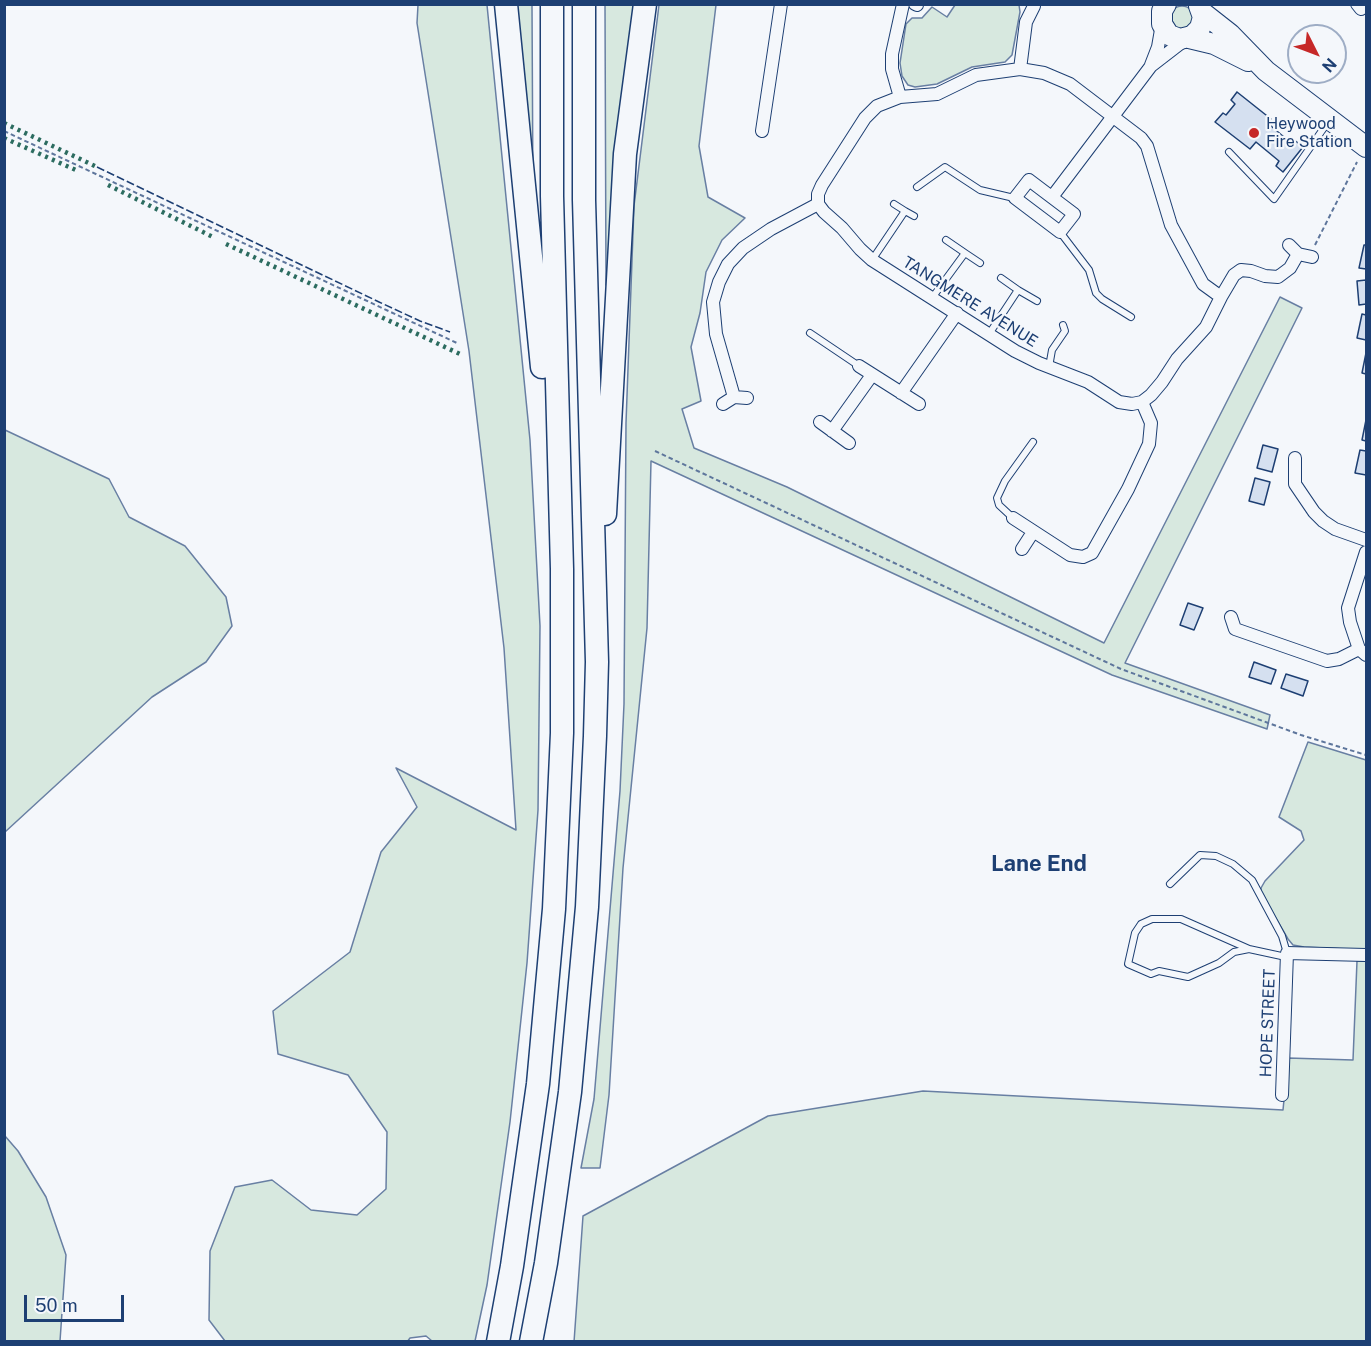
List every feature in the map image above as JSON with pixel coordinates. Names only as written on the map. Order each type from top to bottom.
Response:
[{"type":"highway","points":[[506,4],[562,568]]},
{"type":"highway","points":[[498,1341],[512,1266],[538,1084],[554,909],[562,732],[562,568],[552,196],[552,4]]},
{"type":"highway","points":[[584,4],[586,332],[597,662]]},
{"type":"highway","points":[[531,1341],[546,1263],[570,1092],[587,907],[597,662],[625,154],[645,4]]},
{"type":"main road","points":[[1148,4],[1163,17],[1172,37],[1214,44],[1266,70]]},
{"type":"main road","points":[[1187,38],[1200,28],[1200,8]]},
{"type":"main road","points":[[1200,8],[1266,70],[1366,146]]},
{"type":"street","points":[[762,130],[780,4]]},
{"type":"street","points":[[900,97],[891,62],[903,4]]},
{"type":"street","points":[[1020,69],[1026,22],[1037,7]]},
{"type":"street","points":[[1151,66],[1158,47],[1163,17]]},
{"type":"street","points":[[1052,196],[1151,66],[1187,38]]},
{"type":"street","points":[[747,398],[728,401],[716,334],[713,302],[728,264],[743,248],[771,229],[819,204],[819,189],[865,118],[877,106],[900,97],[937,94],[976,75],[1020,69],[1044,73],[1070,84],[1142,138],[1147,146],[1171,225],[1203,284],[1221,297]]},
{"type":"street","points":[[1029,180],[1052,196],[1074,214],[1060,232],[1015,198],[1029,180]]},
{"type":"street","name":"TANGMERE AVENUE","points":[[819,204],[824,212],[872,260],[1015,351],[1088,382],[1119,402],[1132,404],[1142,402]]},
{"type":"street","points":[[1289,245],[1298,254],[1312,257]]},
{"type":"street","points":[[1013,518],[1074,557],[1088,556],[1095,549],[1128,489],[1149,444],[1151,423],[1142,402],[1157,388],[1177,359],[1206,327],[1234,275],[1241,270],[1278,277],[1290,268],[1298,254]]},
{"type":"street","points":[[901,393],[957,313]]},
{"type":"street","points":[[859,366],[919,404]]},
{"type":"street","points":[[832,431],[872,375]]},
{"type":"street","points":[[820,422],[849,443]]},
{"type":"street","points":[[1295,458],[1295,484],[1314,512],[1335,529],[1366,540]]},
{"type":"street","points":[[1022,549],[1034,532]]},
{"type":"street","points":[[1231,618],[1235,629],[1327,662],[1363,652],[1350,622],[1348,608],[1366,552]]},
{"type":"street","points":[[1287,955],[1366,955]]},
{"type":"street","name":"HOPE STREET","points":[[1282,1095],[1287,955]]},
{"type":"lane","points":[[1229,152],[1274,199],[1330,119]]},
{"type":"lane","points":[[917,187],[945,167],[980,190],[1015,198]]},
{"type":"lane","points":[[894,204],[914,216]]},
{"type":"lane","points":[[872,260],[905,211]]},
{"type":"lane","points":[[1060,232],[1089,270],[1096,293],[1131,317]]},
{"type":"lane","points":[[946,240],[980,263]]},
{"type":"lane","points":[[932,298],[964,253]]},
{"type":"lane","points":[[1001,278],[1037,301]]},
{"type":"lane","points":[[989,334],[1018,290]]},
{"type":"lane","points":[[1049,367],[1052,350],[1065,331],[1064,326]]},
{"type":"lane","points":[[810,333],[859,366]]},
{"type":"lane","points":[[1013,518],[999,505],[998,498],[1005,481],[1033,442]]},
{"type":"lane","points":[[1170,884],[1200,855],[1216,856],[1233,864],[1252,880],[1282,936],[1287,955],[1249,949],[1181,919],[1152,919],[1141,924],[1135,933],[1128,964],[1151,974],[1159,971],[1188,977],[1219,963],[1234,952],[1249,949]]},
{"type":"path","points":[[4,131],[459,344]]},
{"type":"path","points":[[1312,257],[1315,243],[1366,146]]},
{"type":"path","points":[[655,451],[1121,669],[1301,735],[1366,754]]},
{"type":"shaded area","points":[[418,5],[487,5],[530,440],[540,626],[538,810],[527,963],[510,1122],[487,1285],[475,1341],[432,1341],[426,1336],[410,1338],[407,1342],[225,1341],[209,1320],[210,1251],[235,1187],[272,1180],[311,1210],[357,1215],[386,1189],[387,1132],[348,1075],[278,1054],[273,1011],[350,952],[381,852],[417,807],[396,768],[516,830],[504,648],[469,351],[417,23]]},
{"type":"shaded area","points":[[511,5],[532,5],[533,202]]},
{"type":"shaded area","points":[[605,5],[637,5],[618,137],[606,285]]},
{"type":"shaded area","points":[[659,5],[716,5],[699,146],[708,197],[745,218],[722,240],[706,272],[700,313],[691,347],[701,401],[682,409],[694,448],[787,487],[1104,643],[1280,297],[1302,308],[1125,663],[1270,715],[1267,729],[1112,675],[651,461],[647,628],[623,868],[609,1095],[600,1168],[581,1168],[594,1099],[620,791],[624,704],[626,423],[634,206]]},
{"type":"shaded area","points":[[955,5],[1019,5],[1020,12],[1012,55],[1005,62],[972,67],[937,84],[915,87],[908,85],[902,76],[900,63],[906,24],[912,18],[922,18],[932,7],[947,17]]},
{"type":"shaded area","points":[[1182,6],[1190,10],[1194,18],[1190,26],[1182,30],[1174,26],[1170,18],[1174,10]]},
{"type":"shaded area","points":[[5,430],[109,479],[129,517],[185,546],[226,597],[232,626],[206,662],[152,697],[5,832]]},
{"type":"shaded area","points":[[1308,742],[1366,760],[1366,950],[1293,945],[1261,893],[1265,881],[1304,840],[1301,831],[1279,817]]},
{"type":"shaded area","points":[[1357,961],[1366,961],[1366,1341],[574,1342],[583,1216],[768,1116],[923,1091],[1283,1110],[1288,1058],[1353,1060]]},
{"type":"shaded area","points":[[5,1136],[18,1151],[46,1197],[66,1255],[60,1341],[5,1341]]},
{"type":"building","name":"Heywood Fire Station","points":[[1237,92],[1271,119],[1268,121],[1272,124],[1271,126],[1291,143],[1293,139],[1303,147],[1283,172],[1276,166],[1279,161],[1256,142],[1250,149],[1215,122],[1223,113],[1226,115],[1235,104],[1231,100]]},
{"type":"building","points":[[1364,245],[1366,245],[1366,269],[1359,268]]},
{"type":"building","points":[[1366,280],[1366,304],[1359,305],[1357,281]]},
{"type":"building","points":[[1362,314],[1366,315],[1366,340],[1357,338]]},
{"type":"building","points":[[1366,353],[1366,374],[1362,373]]},
{"type":"building","points":[[1366,420],[1366,441],[1362,440]]},
{"type":"building","points":[[1263,445],[1278,449],[1272,472],[1257,468]]},
{"type":"building","points":[[1360,450],[1366,451],[1366,475],[1355,473]]},
{"type":"building","points":[[1255,478],[1270,482],[1264,505],[1249,501]]},
{"type":"building","points":[[1188,603],[1203,608],[1194,630],[1180,625]]},
{"type":"building","points":[[1254,662],[1276,670],[1271,684],[1249,677]]},
{"type":"building","points":[[1286,674],[1308,681],[1303,696],[1281,688]]},
{"type":"hedge","points":[[4,123],[97,167]]},
{"type":"hedge","points":[[4,138],[78,171]]},
{"type":"hedge","points":[[108,185],[215,238]]},
{"type":"hedge","points":[[226,244],[462,355]]},
{"type":"fence","points":[[97,167],[379,302],[450,332]]},
{"type":"place","name":"Heywood Fire Station","points":[[1254,133]]},
{"type":"district","name":"Lane End","points":[[1039,864]]}]
